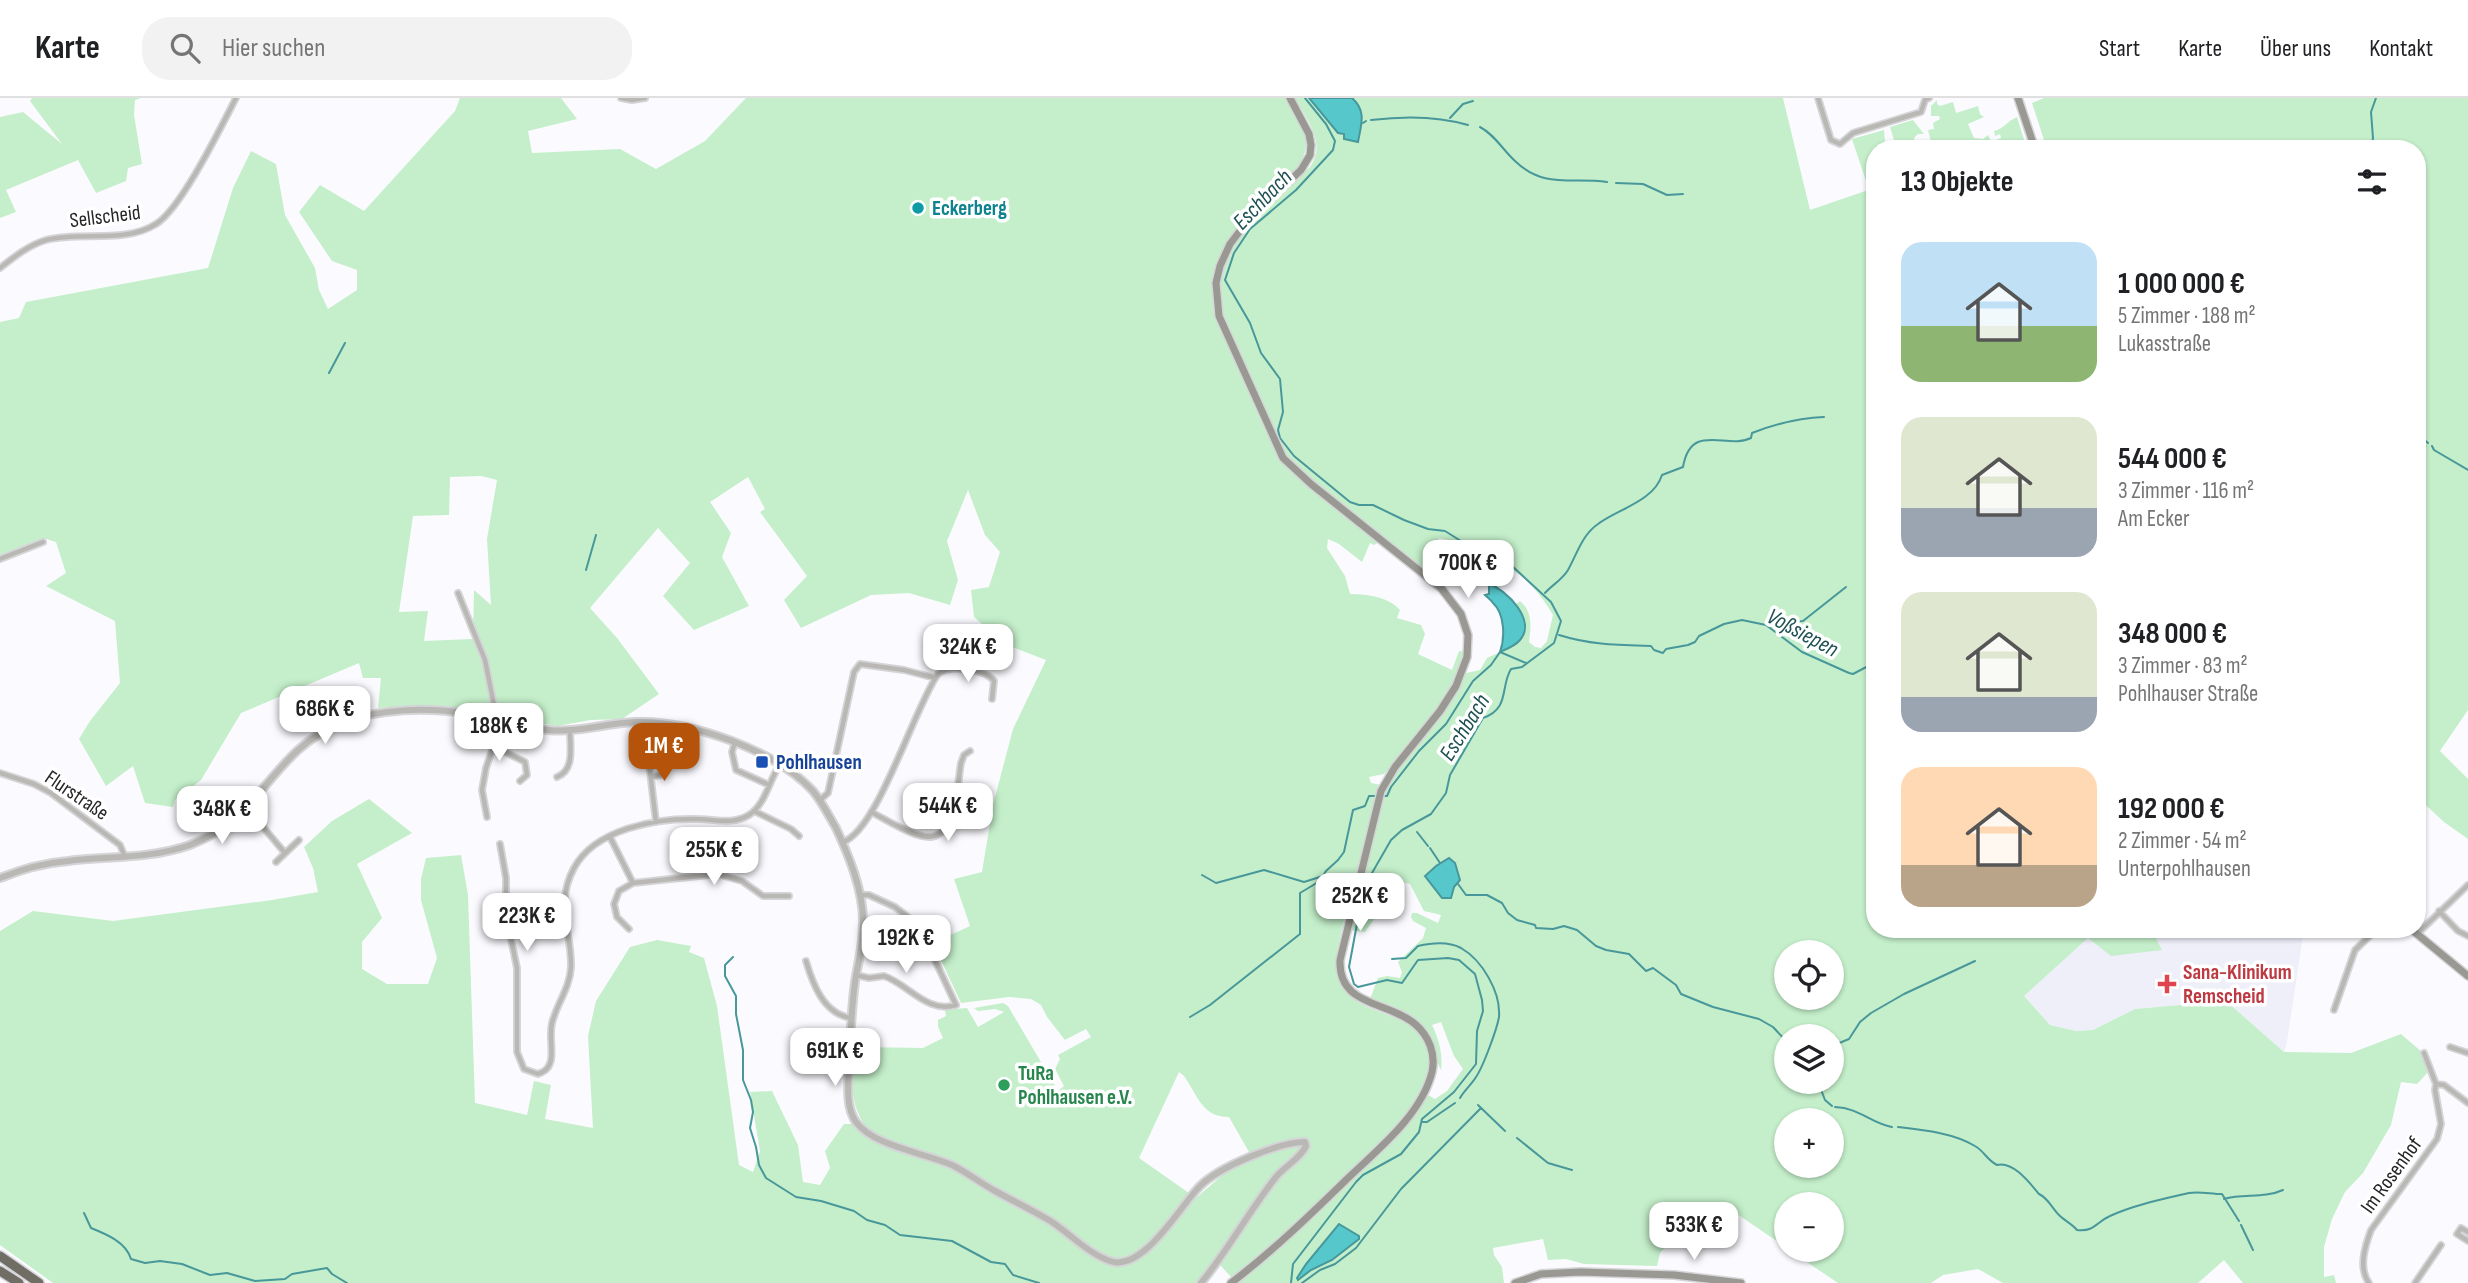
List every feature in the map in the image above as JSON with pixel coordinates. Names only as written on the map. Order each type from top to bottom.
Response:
[{"type":"highway","points":[[0,1256],[39,1283]]},
{"type":"highway","points":[[0,1270],[19,1283]]},
{"type":"main road","points":[[1231,1283],[1277,1247],[1385,1142],[1412,1111],[1430,1080],[1432,1052],[1422,1032],[1406,1018],[1354,994],[1344,981],[1340,965],[1381,791],[1395,767],[1440,711],[1456,686],[1466,663],[1469,641],[1464,621],[1454,603],[1441,589],[1311,484],[1283,458],[1229,341],[1217,305],[1219,271],[1233,239],[1249,219],[1301,170],[1310,155],[1309,134],[1290,98]]},
{"type":"main road","points":[[2018,98],[2032,140]]},
{"type":"main road","points":[[2421,938],[2468,976]]},
{"type":"main road","points":[[1515,1283],[1541,1274],[1580,1272],[1694,1276],[1741,1283]]},
{"type":"street","name":"Sellscheid","points":[[0,268],[44,241],[137,232],[160,222],[180,199],[236,98]]},
{"type":"street","points":[[621,98],[645,98]]},
{"type":"street","points":[[1818,98],[1831,140],[1840,144],[1853,133],[1921,112],[1929,98]]},
{"type":"street","points":[[0,559],[43,542]]},
{"type":"street","points":[[457,593],[485,660],[499,720],[482,790],[487,817]]},
{"type":"street","points":[[820,800],[828,793],[839,734],[857,667],[860,664],[881,666],[935,678]]},
{"type":"street","points":[[842,843],[856,835],[871,812],[935,678],[942,670],[986,674],[995,681],[992,699]]},
{"type":"street","points":[[0,878],[49,863],[125,858],[164,852],[208,838],[222,830],[247,808],[302,745],[336,725],[365,716],[430,710],[467,713],[545,730],[569,731],[630,722],[696,729],[734,742],[779,766],[808,786],[820,800],[842,843],[861,895],[863,935],[849,1047],[850,1111],[864,1131],[953,1166],[1049,1220],[1112,1262],[1129,1261],[1138,1256],[1165,1230],[1203,1183],[1229,1167],[1277,1148],[1299,1141],[1305,1142],[1303,1152],[1278,1174],[1201,1283]]},
{"type":"street","points":[[556,777],[567,771],[570,764],[569,731]]},
{"type":"street","points":[[495,742],[503,751],[525,762],[527,775],[520,781]]},
{"type":"street","points":[[734,742],[732,752],[736,769],[769,785]]},
{"type":"street","points":[[648,746],[656,822]]},
{"type":"street","points":[[871,812],[925,837],[939,834],[950,824],[961,763],[964,755],[970,751]]},
{"type":"street","points":[[500,844],[506,878],[506,915],[517,968],[517,1052],[524,1069],[538,1074],[546,1070],[550,1063],[551,1025],[570,977],[571,959],[564,916],[566,887],[578,861],[596,844],[610,837],[656,822],[695,818],[738,820],[754,811],[779,766]]},
{"type":"street","name":"Flurstraße","points":[[0,774],[34,784],[51,793],[120,845],[125,858]]},
{"type":"street","points":[[651,776],[660,775]]},
{"type":"street","points":[[247,808],[285,853]]},
{"type":"street","points":[[754,811],[792,829],[799,836]]},
{"type":"street","points":[[610,837],[633,883]]},
{"type":"street","points":[[276,862],[299,840]]},
{"type":"street","points":[[629,929],[617,916],[614,904],[619,891],[633,883],[718,874],[742,881],[763,896],[789,896]]},
{"type":"street","points":[[2426,922],[2468,885]]},
{"type":"street","points":[[856,975],[869,978],[884,975],[916,997],[940,1006],[957,1006],[913,920],[895,907],[869,895],[861,895]]},
{"type":"street","points":[[2439,911],[2458,931],[2468,936]]},
{"type":"street","points":[[2334,1010],[2356,950],[2368,938]]},
{"type":"street","points":[[806,961],[814,987],[822,999],[836,1013],[851,1018]]},
{"type":"street","points":[[2450,1046],[2468,1053]]},
{"type":"street","name":"Im Rosenhof","points":[[2369,1283],[2364,1275],[2364,1254],[2371,1230],[2439,1134],[2441,1124],[2436,1084],[2424,1053]]},
{"type":"street","points":[[2436,1084],[2444,1085],[2468,1103]]},
{"type":"street","points":[[2468,1232],[2461,1228],[2457,1234],[2468,1241]]},
{"type":"street","points":[[2416,1283],[2441,1245]]},
{"type":"shaded area","name":"Sana-Klinikum Remscheid","points":[[2088,938],[2161,950],[2155,938],[2303,938],[2284,1052],[2226,1001],[2135,1009],[2093,1030],[2076,1031],[2050,1025],[2024,996]]},
{"type":"green space","points":[[32,98],[141,98],[135,100],[134,115],[142,164],[128,168],[126,181],[96,193],[78,160],[6,190],[16,212],[0,218],[0,117],[23,112],[62,144],[30,101]]},
{"type":"green space","points":[[460,98],[561,98],[577,119],[528,131],[532,153],[620,149],[656,169],[705,141],[746,98],[1287,98],[1304,131],[1304,156],[1293,172],[1249,216],[1225,246],[1213,282],[1213,302],[1218,324],[1265,430],[1285,466],[1379,542],[1374,545],[1370,543],[1362,562],[1328,539],[1327,548],[1345,576],[1350,594],[1384,599],[1400,610],[1397,618],[1421,625],[1425,634],[1418,654],[1452,670],[1459,651],[1465,652],[1452,685],[1433,713],[1384,774],[1369,777],[1371,783],[1381,785],[1373,807],[1338,952],[1339,977],[1352,998],[1412,1027],[1421,1036],[1429,1055],[1427,1076],[1414,1102],[1385,1136],[1295,1224],[1232,1278],[1221,1266],[1213,1263],[1196,1283],[53,1283],[0,1245],[0,931],[33,911],[113,921],[318,892],[313,868],[304,847],[332,821],[369,799],[412,833],[357,864],[382,918],[362,942],[362,969],[387,984],[428,984],[437,958],[421,900],[421,879],[426,858],[461,855],[468,895],[475,1103],[527,1115],[534,1081],[551,1085],[545,1119],[593,1128],[588,1036],[596,1001],[630,947],[657,940],[691,946],[689,952],[704,958],[717,1006],[739,1165],[753,1172],[760,1151],[750,1092],[772,1091],[798,1145],[803,1182],[820,1185],[830,1168],[825,1151],[844,1124],[864,1124],[853,1096],[853,1044],[861,1047],[923,1048],[943,1038],[938,1020],[946,1016],[945,1010],[967,1008],[978,1027],[1004,1012],[995,1009],[978,1011],[974,1008],[1003,1003],[1008,1006],[1058,1091],[1064,1086],[1055,1069],[1060,1059],[1058,1055],[1091,1037],[1086,1029],[1065,1040],[1041,1005],[1031,999],[1009,997],[961,1003],[933,943],[970,926],[954,879],[982,872],[993,805],[1013,729],[1046,660],[1004,644],[974,617],[971,590],[989,587],[1000,552],[985,535],[968,490],[947,541],[958,580],[950,605],[909,593],[871,595],[801,628],[784,600],[807,576],[760,512],[765,509],[748,477],[710,502],[731,533],[722,557],[749,606],[694,630],[663,596],[690,563],[658,528],[590,608],[617,638],[659,694],[622,719],[591,720],[557,726],[514,719],[493,712],[430,705],[378,708],[381,678],[363,678],[359,663],[241,713],[201,780],[175,800],[173,807],[145,803],[133,766],[106,786],[79,739],[120,683],[115,621],[46,586],[66,573],[56,542],[43,538],[0,555],[0,322],[19,318],[26,302],[208,268],[233,188],[251,151],[276,164],[285,215],[315,268],[319,290],[328,309],[357,290],[357,270],[332,261],[299,212],[320,185],[364,211],[455,111]],"holes":[[[481,476],[497,480],[487,539],[491,605],[474,590],[473,639],[424,641],[428,611],[399,612],[413,516],[449,515],[450,477]],[[1179,1072],[1207,1109],[1220,1116],[1229,1117],[1249,1152],[1196,1198],[1139,1158]]]},
{"type":"green space","points":[[1295,98],[1309,98],[1338,133],[1358,142],[1356,101],[1352,98],[1783,98],[1810,210],[1866,191],[1866,938],[2088,938],[2024,996],[2050,1025],[2076,1031],[2093,1030],[2135,1009],[2226,1001],[2284,1052],[2351,1053],[2401,1034],[2423,1053],[2428,1072],[2417,1084],[2401,1082],[2391,1125],[2363,1173],[2345,1192],[2332,1219],[2324,1247],[2324,1277],[2334,1275],[2336,1283],[2243,1283],[2224,1260],[2198,1283],[2003,1283],[1978,1269],[1943,1275],[1931,1283],[1838,1283],[1807,1262],[1844,1262],[1844,1192],[1774,1192],[1774,1239],[1737,1214],[1701,1208],[1660,1253],[1657,1266],[1548,1260],[1543,1239],[1493,1248],[1502,1267],[1504,1283],[1236,1283],[1288,1241],[1359,1169],[1426,1094],[1435,1099],[1447,1091],[1463,1069],[1454,1056],[1441,1022],[1432,1025],[1440,1047],[1441,1070],[1433,1043],[1422,1026],[1407,1014],[1370,999],[1378,978],[1400,978],[1402,972],[1398,962],[1423,938],[1426,928],[1413,921],[1412,913],[1438,923],[1441,915],[1424,911],[1410,884],[1391,879],[1383,907],[1365,932],[1349,930],[1383,794],[1390,781],[1450,703],[1466,673],[1480,670],[1487,658],[1509,648],[1521,612],[1516,604],[1520,601],[1527,610],[1529,642],[1535,647],[1541,648],[1547,641],[1553,615],[1536,591],[1516,572],[1493,560],[1464,554],[1453,541],[1439,538],[1422,569],[1286,457],[1222,311],[1220,282],[1228,256],[1238,238],[1258,215],[1310,167],[1317,149],[1313,132]]},
{"type":"green space","points":[[2044,98],[2468,98],[2468,710],[2440,751],[2468,779],[2468,839],[2426,805],[2426,140],[2044,140],[2032,103]]},
{"type":"green space","points":[[1937,100],[1940,106],[1953,102],[1956,113],[1978,106],[1984,117],[1968,124],[1974,138],[1983,139],[1988,135],[1990,140],[1930,140],[1928,130],[1934,129],[1933,123],[1940,119],[1939,116],[1931,116],[1931,106]]},
{"type":"green space","points":[[2017,117],[2024,140],[1996,140],[2001,138],[2000,134],[1995,136],[1994,131]]},
{"type":"green space","points":[[1913,120],[1924,134],[1918,134],[1915,140],[1894,140],[1890,127]]},
{"type":"green space","points":[[1884,130],[1885,140],[1866,140],[1866,181],[1852,139]]},
{"type":"green space","points":[[2088,938],[2156,938],[2162,950],[2111,956]]},
{"type":"water","points":[[1309,98],[1352,98],[1361,113],[1358,142],[1344,139],[1344,134],[1338,133]]},
{"type":"water","points":[[1489,584],[1511,599],[1518,607],[1525,624],[1520,640],[1500,652],[1503,640],[1502,620],[1497,608],[1485,595],[1489,594]]},
{"type":"water","points":[[1449,858],[1455,863],[1460,880],[1454,887],[1451,898],[1442,898],[1425,876]]},
{"type":"water","points":[[1339,1224],[1359,1236],[1359,1239],[1332,1260],[1298,1280],[1306,1264]]},
{"type":"waterway","name":"Eschbach","points":[[1291,1283],[1293,1264],[1356,1182],[1363,1175],[1401,1154],[1419,1132],[1422,1119],[1454,1092],[1476,1064],[1477,1031],[1483,1011],[1475,974],[1459,960],[1418,960],[1402,983],[1387,980],[1358,987],[1354,984],[1349,967],[1357,924],[1367,899],[1372,873],[1391,840],[1402,830],[1431,814],[1446,793],[1450,775],[1483,718],[1492,714],[1501,703],[1511,669],[1522,667],[1554,643],[1561,621],[1551,602],[1511,565],[1495,557],[1483,555],[1445,531],[1428,529],[1373,505],[1350,502],[1294,456],[1280,438],[1278,430],[1283,412],[1280,379],[1261,353],[1250,323],[1225,280],[1234,253],[1250,229],[1296,190],[1333,150],[1335,141],[1326,124],[1305,98]]},
{"type":"waterway","points":[[2373,140],[2371,112],[2376,98]]},
{"type":"waterway","points":[[1450,118],[1463,104],[1473,101]]},
{"type":"waterway","points":[[1371,120],[1420,118],[1468,125]]},
{"type":"waterway","points":[[1480,127],[1515,161],[1537,175],[1548,179],[1607,182]]},
{"type":"waterway","points":[[1616,183],[1643,184],[1667,195],[1683,194]]},
{"type":"waterway","points":[[329,373],[345,343]]},
{"type":"waterway","points":[[1545,593],[1566,574],[1592,528],[1644,498],[1658,484],[1662,475],[1683,467],[1687,453],[1694,445],[1711,440],[1742,441],[1751,438],[1752,433],[1779,424],[1824,417]]},
{"type":"waterway","points":[[2432,446],[2434,450],[2468,470]]},
{"type":"waterway","points":[[586,570],[596,535]]},
{"type":"waterway","points":[[1769,624],[1803,621],[1846,587]]},
{"type":"waterway","name":"Voßsiepen","points":[[1559,635],[1593,643],[1651,646],[1663,653],[1666,649],[1695,642],[1699,636],[1724,624],[1742,620],[1766,625],[1802,652],[1849,673],[1853,674],[1866,667]]},
{"type":"waterway","points":[[1382,796],[1387,796],[1419,751],[1446,724],[1473,681],[1491,665],[1500,652],[1526,663]]},
{"type":"waterway","points":[[1190,1017],[1210,1005],[1300,934],[1300,893],[1320,881],[1338,860],[1344,852],[1353,810],[1365,806],[1369,796],[1376,796]]},
{"type":"waterway","points":[[1417,832],[1428,846]]},
{"type":"waterway","points":[[1430,848],[1440,863]]},
{"type":"waterway","points":[[1202,875],[1216,883],[1264,870],[1304,882],[1323,876]]},
{"type":"waterway","points":[[1458,884],[1466,895],[1487,895],[1502,903],[1508,913],[1517,920],[1535,925],[1536,928],[1553,929],[1564,926],[1577,930],[1596,946],[1629,954],[1646,971],[1653,968],[1676,985],[1681,994],[1713,1007],[1759,1019],[1774,1028]]},
{"type":"waterway","points":[[1392,959],[1406,958],[1418,946],[1451,944],[1469,953],[1489,978],[1499,1007],[1496,1030],[1479,1072],[1460,1098]]},
{"type":"waterway","points":[[733,957],[725,965],[725,976],[736,996],[736,1014],[743,1050],[743,1080],[753,1112],[750,1128],[759,1165],[766,1178],[796,1197],[854,1211],[900,1235],[952,1241],[991,1262],[1005,1264],[1013,1275],[1039,1283]]},
{"type":"waterway","points":[[1844,1041],[1849,1039],[1860,1022],[1871,1013],[1904,994],[1975,961]]},
{"type":"waterway","points":[[1823,1094],[1832,1106]]},
{"type":"waterway","points":[[1423,1122],[1455,1103]]},
{"type":"waterway","points":[[1478,1105],[1505,1131]]},
{"type":"waterway","points":[[1835,1107],[1851,1110],[1892,1127]]},
{"type":"waterway","points":[[1302,1283],[1356,1248],[1401,1189],[1481,1108]]},
{"type":"waterway","points":[[1898,1127],[1948,1135],[1975,1146],[1997,1165],[2015,1169],[2077,1230],[2092,1228],[2105,1218],[2129,1209],[2193,1192],[2222,1194],[2239,1221]]},
{"type":"waterway","points":[[1517,1138],[1548,1163],[1572,1170]]},
{"type":"waterway","points":[[2224,1199],[2283,1190]]},
{"type":"waterway","points":[[84,1213],[91,1228],[120,1243],[131,1259],[145,1263],[160,1261],[182,1264],[210,1275],[227,1273],[255,1281],[285,1279],[292,1274],[327,1268],[347,1283]]},
{"type":"waterway","points":[[2241,1225],[2253,1250]]},
{"type":"place","name":"Eckerberg","points":[[918,208]]},
{"type":"place","name":"Pohlhausen","points":[[762,762]]},
{"type":"place","name":"Sana-Klinikum Remscheid","points":[[2167,984]]},
{"type":"place","name":"TuRa Pohlhausen e.V.","points":[[1004,1085]]}]
